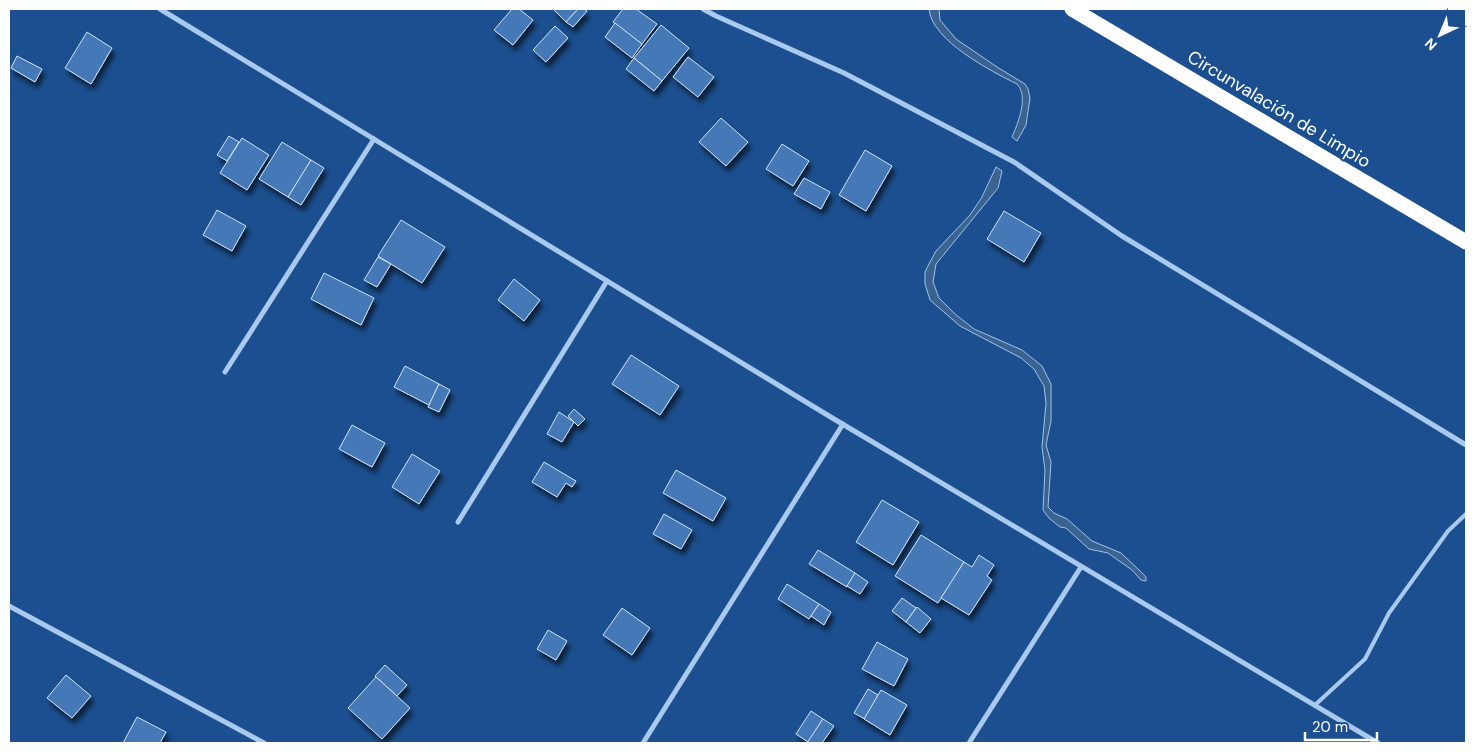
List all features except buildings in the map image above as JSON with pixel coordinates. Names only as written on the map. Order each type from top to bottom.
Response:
[{"type":"highway","name":"Circunvalación de Limpio","points":[[1072,9],[1466,242]]},
{"type":"street","points":[[160,9],[842,424],[1378,743]]},
{"type":"street","points":[[703,9],[844,73],[1014,162],[1122,236],[1466,445]]},
{"type":"street","points":[[225,372],[374,139]]},
{"type":"street","points":[[458,522],[607,281]]},
{"type":"street","points":[[643,743],[842,424]]},
{"type":"street","points":[[969,743],[1081,567]]},
{"type":"street","points":[[9,606],[264,743]]},
{"type":"lane","points":[[1314,705],[1365,659],[1389,613],[1448,531],[1466,514]]},
{"type":"water","points":[[929,9],[939,9],[940,20],[956,39],[1025,84],[1030,98],[1026,125],[1017,141],[1012,137],[1021,110],[1022,96],[1017,84],[964,54],[951,43],[940,32],[933,21]]},
{"type":"water","points":[[996,167],[1002,171],[998,188],[936,264],[933,282],[939,298],[974,329],[1022,350],[1042,366],[1051,384],[1051,421],[1046,445],[1051,462],[1048,507],[1054,513],[1067,519],[1092,541],[1121,553],[1146,577],[1146,581],[1141,580],[1132,570],[1108,553],[1089,549],[1066,528],[1060,527],[1049,518],[1043,510],[1045,470],[1042,447],[1046,403],[1044,386],[1034,369],[1021,358],[960,326],[930,300],[925,284],[925,272],[936,251],[970,215],[982,197]]}]
